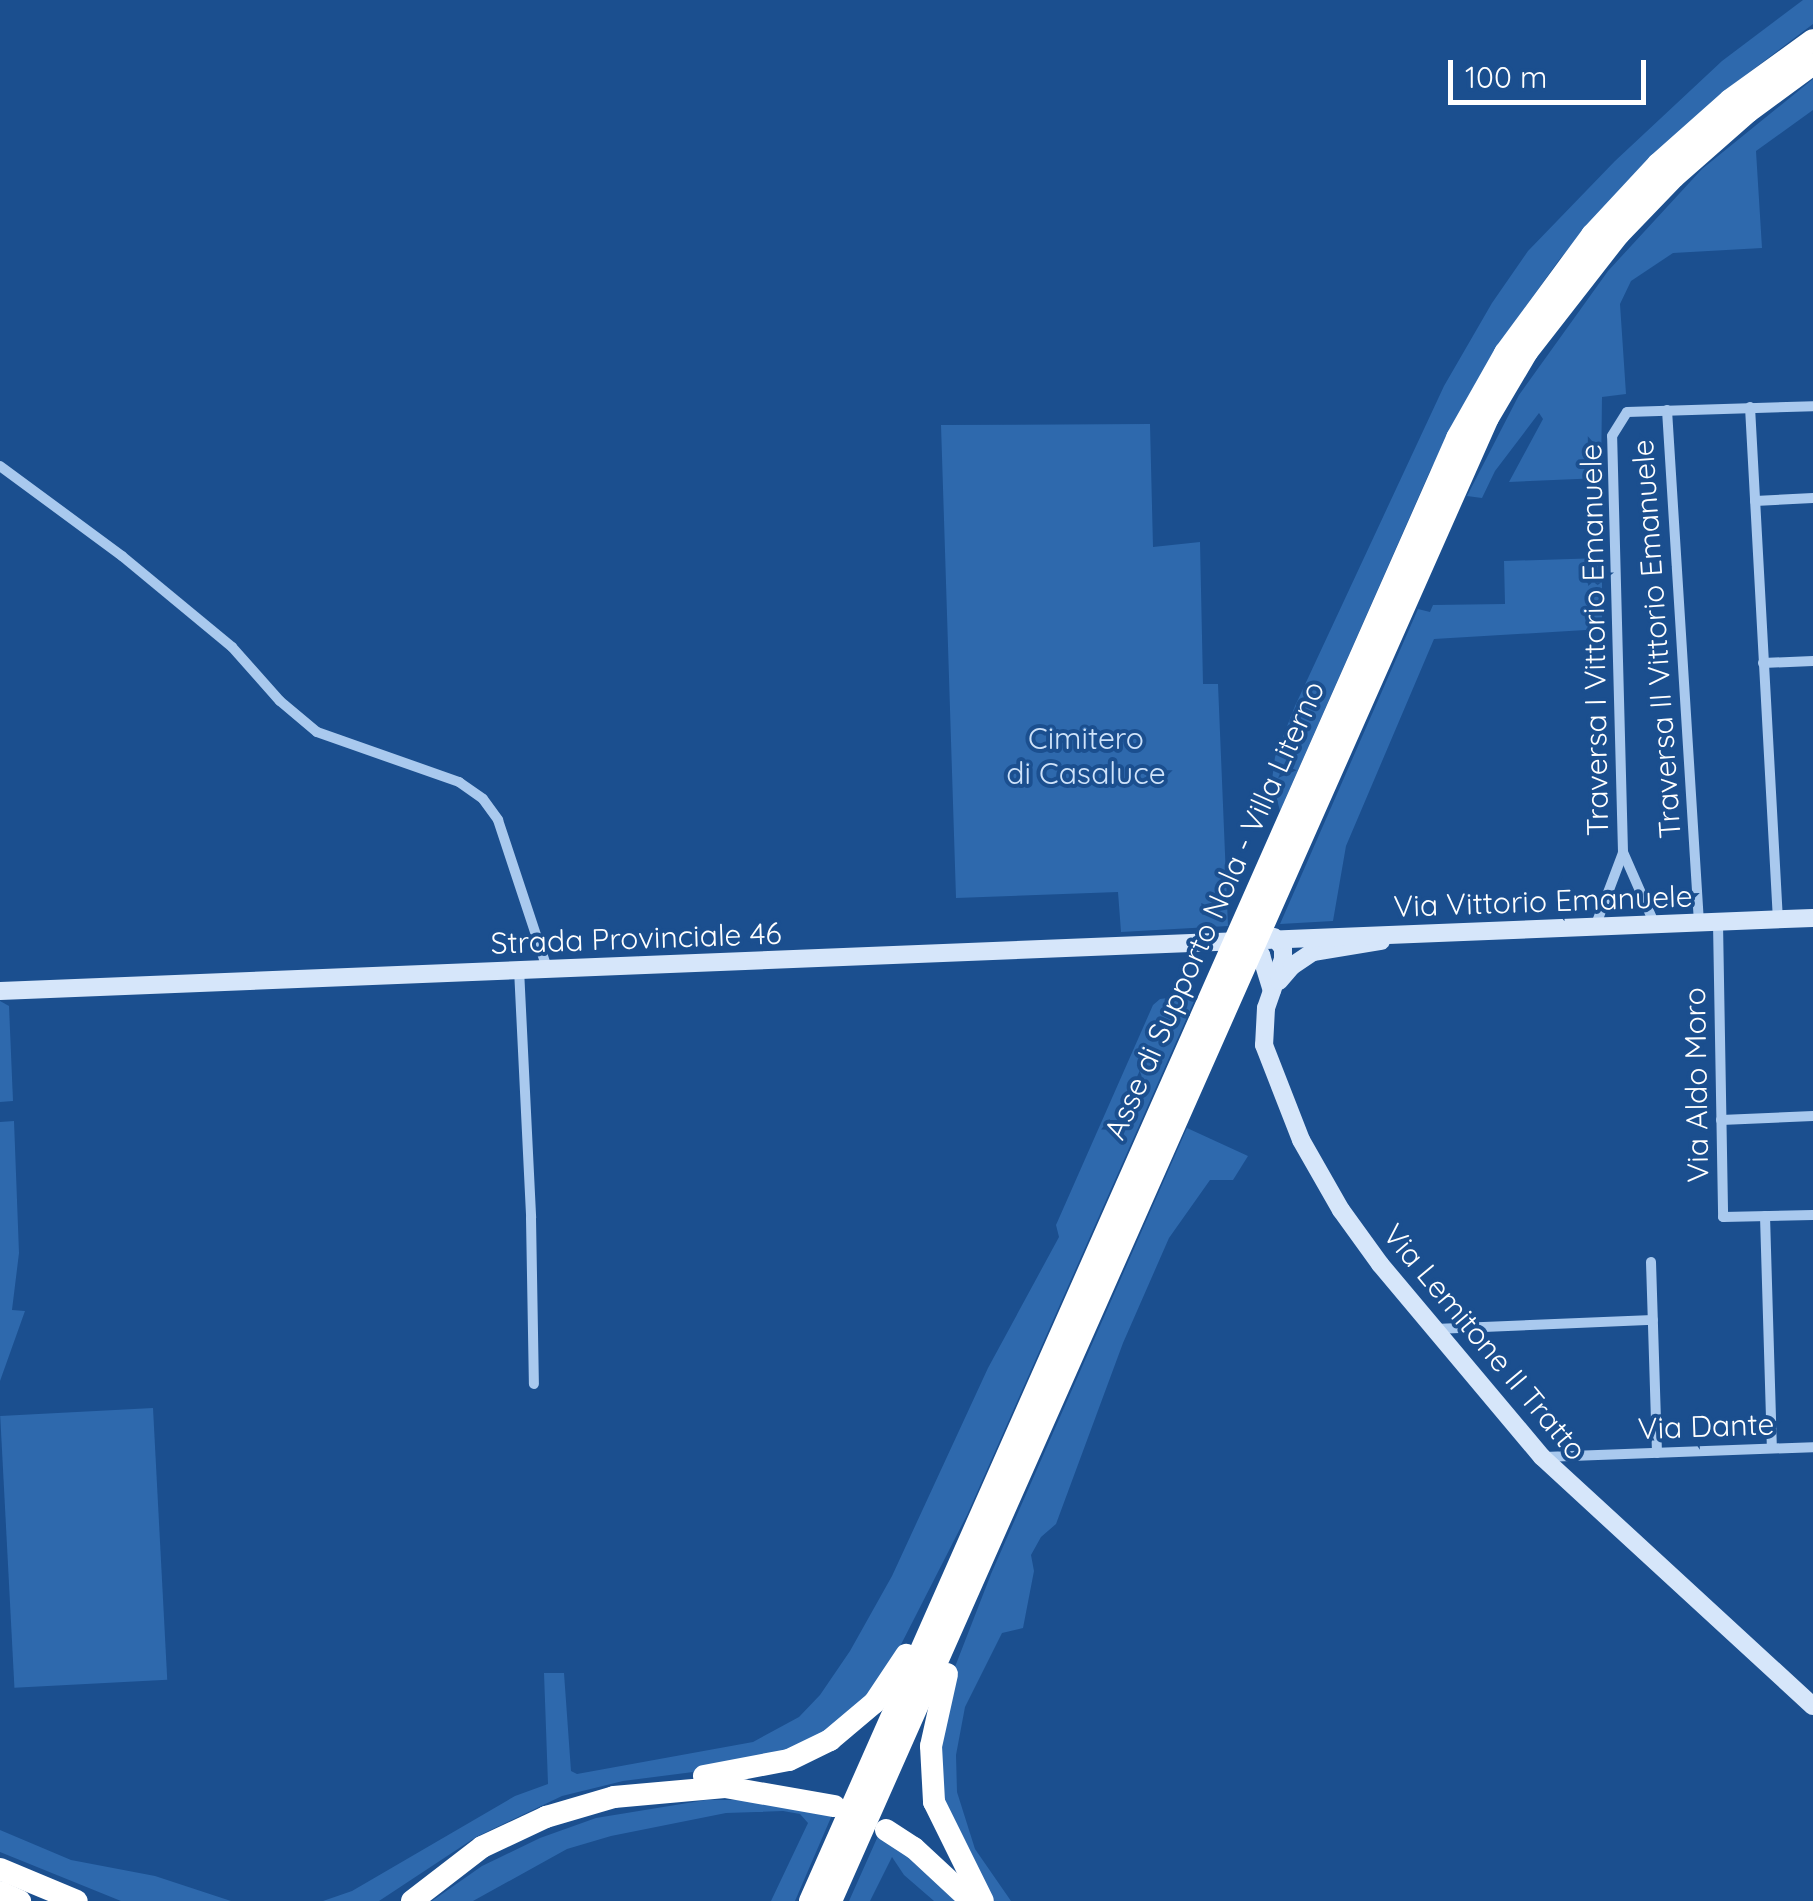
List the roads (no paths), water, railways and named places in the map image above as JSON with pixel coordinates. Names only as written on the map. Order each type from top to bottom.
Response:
[{"type":"highway","name":"Asse di Supporto Nola - Villa Literno","points":[[831,1901],[970,1590],[1226,989],[1252,903],[1456,438],[1505,353],[1592,235],[1658,164],[1730,100],[1813,40]]},
{"type":"highway","name":"Asse di Supporto Nola - Villa Literno","points":[[810,1901],[935,1611],[1226,989],[1276,900],[1456,483],[1526,352],[1608,247],[1674,177],[1748,112],[1813,64]]},
{"type":"highway","points":[[970,1590],[964,1632],[937,1706],[930,1773],[940,1822],[983,1901]]},
{"type":"highway","points":[[390,1901],[439,1868],[546,1817],[682,1779],[789,1760],[830,1740],[874,1703],[896,1676],[917,1631],[935,1611]]},
{"type":"highway","points":[[635,1793],[725,1787],[834,1806]]},
{"type":"highway","points":[[886,1830],[914,1848],[971,1901]]},
{"type":"highway","points":[[412,1901],[462,1860]]},
{"type":"highway","points":[[0,1869],[77,1901]]},
{"type":"highway","points":[[0,1892],[20,1901]]},
{"type":"street","points":[[1667,410],[1813,406]]},
{"type":"street","points":[[1750,407],[1778,920]]},
{"type":"street","name":"Traversa I Vittorio Emanuele","points":[[1595,927],[1623,852],[1612,436],[1628,412],[1667,410]]},
{"type":"street","name":"Traversa II Vittorio Emanuele","points":[[1667,410],[1709,923]]},
{"type":"street","points":[[0,466],[122,556],[232,647],[280,701],[316,732],[459,782],[483,799],[498,820],[546,968]]},
{"type":"street","points":[[1755,501],[1813,498]]},
{"type":"street","points":[[1762,663],[1813,661]]},
{"type":"street","name":"Traversa I Vittorio Emanuele","points":[[1623,852],[1655,925]]},
{"type":"street","name":"Via Vittorio Emanuele","points":[[1274,937],[1813,918]]},
{"type":"street","name":"Via Aldo Moro","points":[[1709,923],[1723,1217],[1813,1215]]},
{"type":"street","points":[[1272,990],[1292,966],[1313,952],[1367,946],[1391,934]]},
{"type":"street","name":"Strada Provinciale 46","points":[[0,991],[1274,937]]},
{"type":"street","name":"Via Lemitone II Tratto","points":[[1274,937],[1269,957],[1272,990],[1264,1045],[1301,1140],[1341,1210],[1542,1458],[1813,1706]]},
{"type":"street","points":[[1219,940],[1260,956],[1272,990]]},
{"type":"street","points":[[518,970],[531,1218],[534,1384]]},
{"type":"street","points":[[1720,1120],[1813,1116]]},
{"type":"street","points":[[1765,1216],[1772,1448]]},
{"type":"street","points":[[1651,1262],[1657,1453]]},
{"type":"street","points":[[1434,1328],[1652,1320]]},
{"type":"street","name":"Via Dante","points":[[1542,1458],[1813,1447]]},
{"type":"park label","name":"Cimitero di Casaluce","points":[[1086,755]]}]
